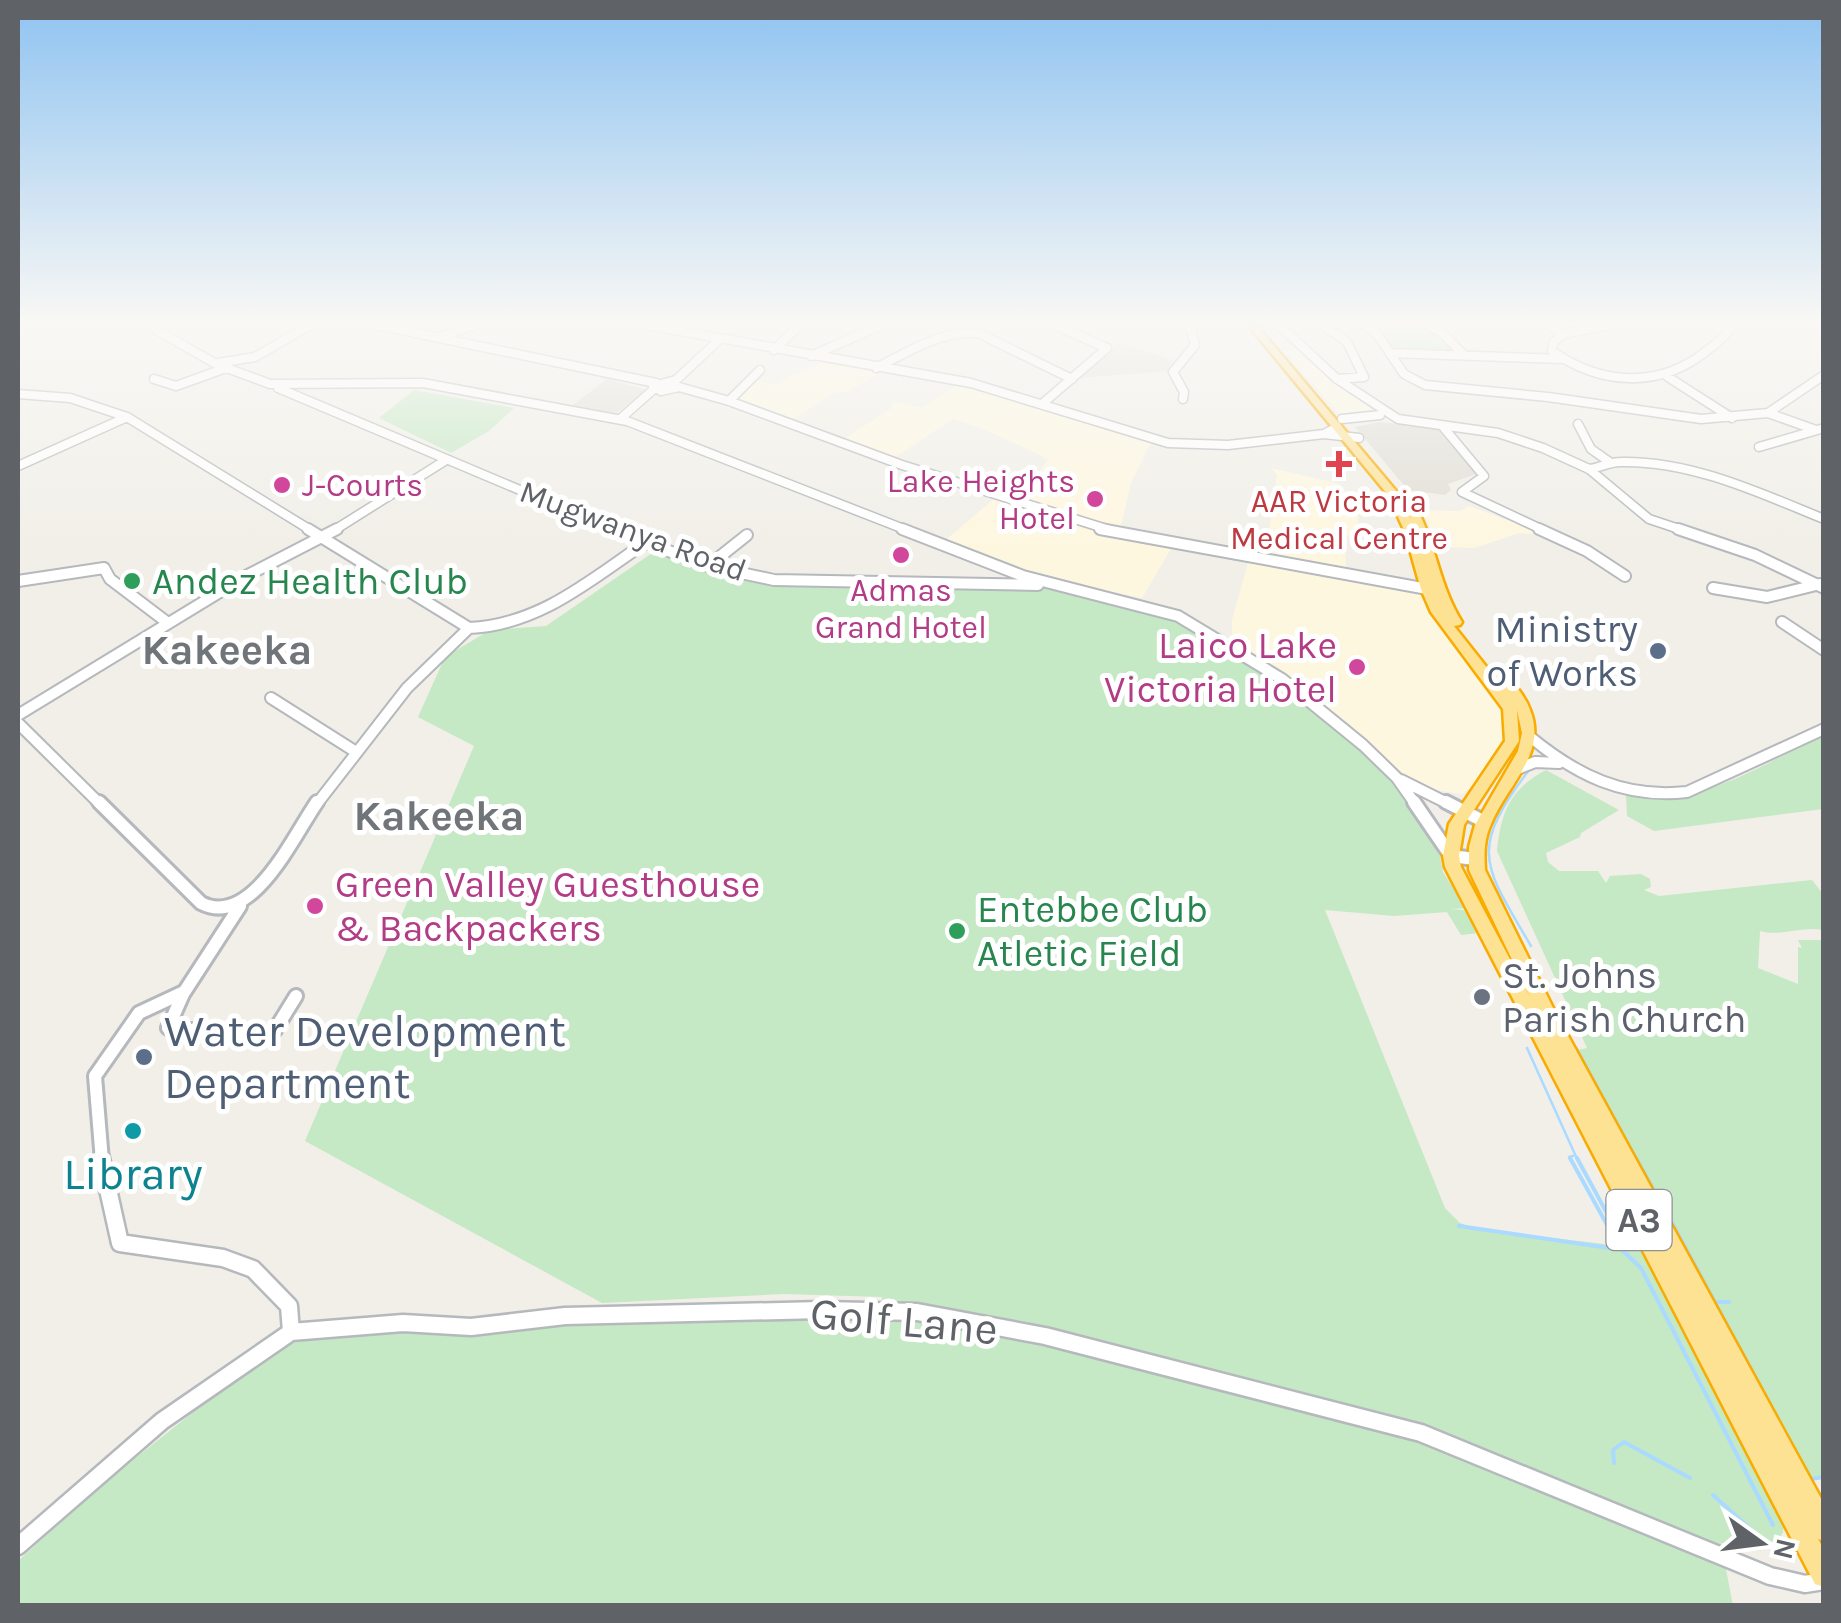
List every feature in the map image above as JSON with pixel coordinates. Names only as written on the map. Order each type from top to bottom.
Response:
[{"type":"highway","points":[[1315,396],[1415,515],[1428,542],[1433,590],[1447,626],[1516,707],[1528,736],[1515,770],[1481,820],[1476,865]]},
{"type":"highway","points":[[1320,396],[1339,423]]},
{"type":"highway","points":[[1452,861],[1463,811],[1504,758],[1512,741],[1516,707]]},
{"type":"highway","name":"A3","points":[[1452,861],[1824,1578]]},
{"type":"highway","name":"A3","points":[[1476,865],[1549,1018],[1824,1529]]},
{"type":"street","points":[[41,396],[70,398],[126,417],[469,628],[504,627],[532,618],[645,543]]},
{"type":"street","name":"Mugwanya Road","points":[[297,396],[708,566],[774,580],[1077,588]]},
{"type":"street","points":[[492,396],[624,420],[991,565],[1166,612],[1204,630],[1319,706],[1397,778],[1452,861],[1476,865]]},
{"type":"street","points":[[624,420],[648,396]]},
{"type":"street","points":[[712,396],[902,465],[1101,529],[1433,590]]},
{"type":"street","points":[[728,401],[733,396]]},
{"type":"street","points":[[1014,396],[1168,443],[1228,445],[1324,434],[1354,438]]},
{"type":"street","points":[[1042,404],[1052,396]]},
{"type":"street","points":[[1363,396],[1398,419],[1510,436],[1589,470],[1648,518],[1740,549],[1821,585]]},
{"type":"street","points":[[1535,396],[1701,420],[1768,412],[1793,396]]},
{"type":"street","points":[[1698,396],[1734,418]]},
{"type":"street","points":[[1768,412],[1820,428]]},
{"type":"street","points":[[1324,434],[1339,423],[1380,416]]},
{"type":"street","points":[[18,466],[126,417]]},
{"type":"street","points":[[1578,424],[1591,448],[1610,463]]},
{"type":"street","points":[[1444,428],[1484,476],[1462,492],[1508,520],[1604,558],[1625,576]]},
{"type":"street","points":[[1760,447],[1820,428]]},
{"type":"street","points":[[18,714],[246,576],[322,538],[446,460]]},
{"type":"street","points":[[1589,470],[1610,463],[1688,472],[1744,488],[1824,519]]},
{"type":"street","points":[[708,566],[747,535]]},
{"type":"street","points":[[18,581],[104,568],[110,579],[168,623]]},
{"type":"street","points":[[1713,588],[1776,598],[1821,585]]},
{"type":"street","points":[[1782,622],[1824,650]]},
{"type":"street","points":[[296,996],[275,1030],[259,1036],[168,1028],[184,992],[240,905],[253,895],[353,750],[436,655],[469,628]]},
{"type":"street","points":[[271,698],[353,750]]},
{"type":"street","points":[[18,723],[201,903],[222,910],[240,905]]},
{"type":"street","points":[[1528,736],[1559,763],[1602,783],[1644,793],[1687,792],[1824,728]]},
{"type":"street","points":[[1515,770],[1535,762],[1559,763]]},
{"type":"street","points":[[1397,778],[1481,820]]},
{"type":"street","points":[[18,1546],[162,1422],[291,1332],[294,1314],[288,1302],[254,1269],[229,1260],[144,1252],[120,1243],[103,1178],[96,1076],[139,1013],[184,992]]},
{"type":"street","name":"Golf Lane","points":[[291,1332],[402,1323],[471,1327],[565,1316],[638,1313],[917,1312],[1045,1336],[1422,1433],[1588,1498],[1740,1564],[1792,1582],[1824,1578]]},
{"type":"shaded area","points":[[585,396],[639,396],[611,417],[569,408]]},
{"type":"shaded area","points":[[738,396],[830,396],[792,420],[733,402]]},
{"type":"shaded area","points":[[941,396],[1000,396],[1151,442],[1131,483],[1120,530],[1022,501],[1048,459],[984,429],[953,419],[894,458],[844,439],[890,409],[894,401],[923,408]]},
{"type":"shaded area","points":[[1324,396],[1353,396],[1375,412],[1341,415]]},
{"type":"shaded area","points":[[1380,422],[1439,428],[1476,474],[1448,484],[1451,490],[1445,495],[1408,490],[1355,427]]},
{"type":"shaded area","points":[[1271,468],[1336,483],[1356,499],[1359,536],[1345,535],[1346,573],[1265,558],[1277,475]]},
{"type":"shaded area","points":[[995,498],[1098,532],[1172,547],[1142,598],[1031,576],[941,544]]},
{"type":"shaded area","points":[[1469,506],[1548,535],[1519,533],[1475,548],[1440,547],[1421,510],[1460,511]]},
{"type":"shaded area","points":[[1248,563],[1420,590],[1428,613],[1506,706],[1512,733],[1491,768],[1463,794],[1428,789],[1393,767],[1348,723],[1232,636],[1232,620]]},
{"type":"green space","points":[[407,396],[446,396],[514,408],[489,431],[451,453],[379,418]]},
{"type":"green space","points":[[658,549],[765,580],[1036,579],[1064,583],[1092,599],[1168,615],[1292,690],[1381,760],[1438,846],[1443,872],[1466,908],[1450,909],[1464,910],[1478,933],[1461,935],[1447,912],[1394,916],[1325,910],[1445,1208],[1460,1223],[1477,1229],[1646,1249],[1784,1519],[1783,1532],[1775,1547],[1758,1551],[1721,1543],[1733,1606],[18,1606],[18,1561],[108,1480],[226,1386],[303,1336],[584,1317],[880,1314],[882,1297],[784,1294],[602,1303],[305,1141],[474,746],[418,717],[445,657],[490,630],[546,626]]},
{"type":"green space","points":[[1823,735],[1823,809],[1654,831],[1627,816],[1626,795],[1653,797],[1704,790]]},
{"type":"green space","points":[[1546,770],[1619,810],[1580,837],[1546,853],[1548,862],[1559,871],[1598,871],[1606,883],[1610,876],[1641,874],[1650,879],[1651,887],[1644,890],[1659,896],[1812,880],[1823,894],[1823,930],[1760,931],[1758,968],[1798,984],[1798,947],[1802,948],[1798,940],[1823,940],[1823,1476],[1810,1478],[1716,1303],[1724,1301],[1715,1301],[1578,1050],[1587,1048],[1497,851],[1510,803],[1524,785]]},
{"type":"waterway","points":[[1529,770],[1497,820],[1489,858],[1502,895],[1531,946]]},
{"type":"waterway","points":[[1576,1047],[1638,1161]]},
{"type":"waterway","points":[[1527,1048],[1578,1161]]},
{"type":"waterway","points":[[1571,1161],[1569,1157],[1573,1156]]},
{"type":"waterway","points":[[1570,1158],[1616,1241]]},
{"type":"waterway","points":[[1459,1226],[1616,1249],[1623,1243],[1577,1158]]},
{"type":"waterway","points":[[1636,1158],[1652,1187]]},
{"type":"waterway","points":[[1656,1193],[1790,1442]]},
{"type":"waterway","points":[[1620,1248],[1641,1268],[1773,1525]]},
{"type":"waterway","points":[[1715,1302],[1729,1302]]},
{"type":"waterway","points":[[1614,1463],[1613,1450],[1624,1442],[1690,1478]]},
{"type":"waterway","points":[[1810,1479],[1824,1477]]},
{"type":"waterway","points":[[1713,1495],[1757,1535],[1754,1541],[1737,1540]]},
{"type":"place","name":"AAR Victoria Medical Centre","points":[[1339,464]]},
{"type":"place","name":"J-Courts","points":[[282,485]]},
{"type":"place","name":"Lake Heights Hotel","points":[[1095,499]]},
{"type":"place","name":"Admas Grand Hotel","points":[[901,555]]},
{"type":"place","name":"Andez Health Club","points":[[132,581]]},
{"type":"place","name":"Ministry of Works","points":[[1658,651]]},
{"type":"place","name":"Laico Lake Victoria Hotel","points":[[1357,667]]},
{"type":"place","name":"Green Valley Guesthouse & Backpackers","points":[[315,906]]},
{"type":"place","name":"Entebbe Club Atletic Field","points":[[957,931]]},
{"type":"place","name":"St. Johns Parish Church","points":[[1482,997]]},
{"type":"place","name":"Water Development Department","points":[[144,1057]]},
{"type":"place","name":"Library","points":[[133,1131]]},
{"type":"district","name":"Kakeeka","points":[[227,650]]},
{"type":"district","name":"Kakeeka","points":[[439,816]]}]
